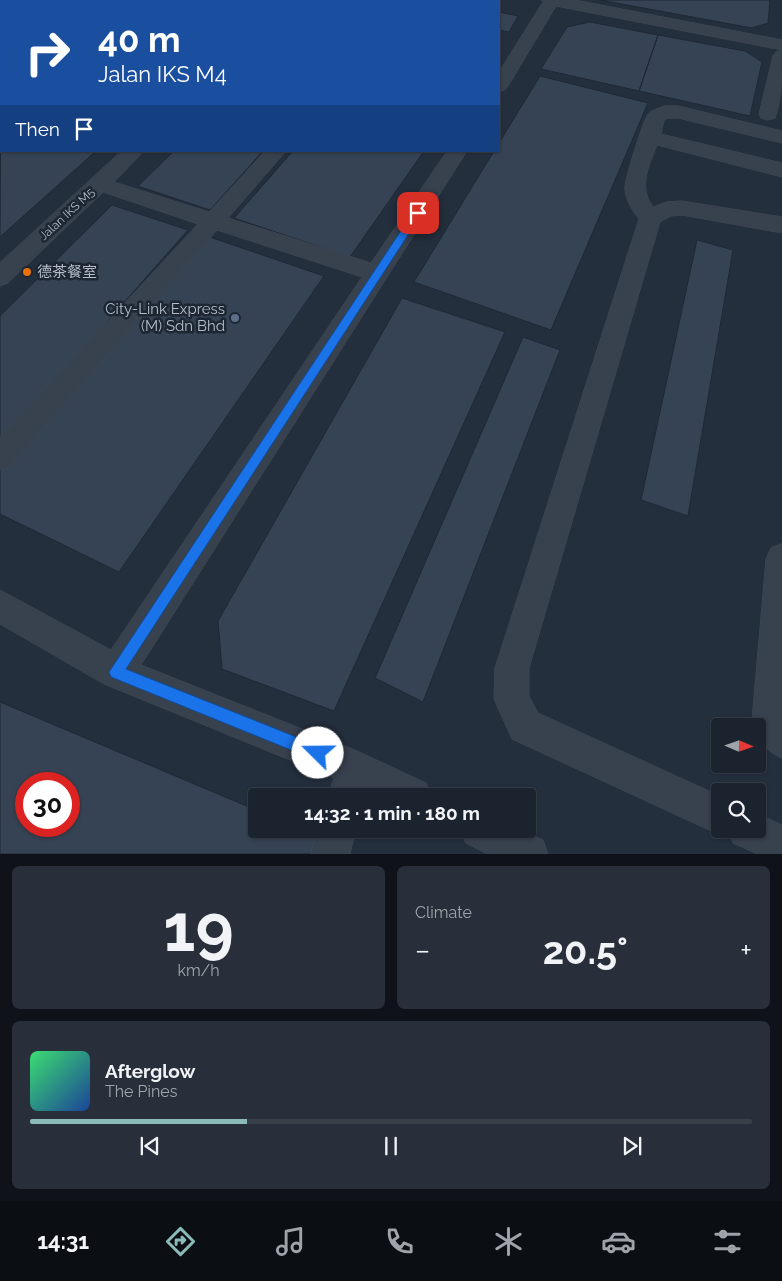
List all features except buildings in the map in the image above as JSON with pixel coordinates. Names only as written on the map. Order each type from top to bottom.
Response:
[{"type":"street","points":[[500,82],[506,61],[551,0],[782,45]]},
{"type":"street","points":[[768,114],[782,56]]},
{"type":"street","points":[[650,218],[640,206],[635,196],[634,182],[655,117],[665,112],[678,112],[782,137]]},
{"type":"street","points":[[650,137],[782,170]]},
{"type":"street","name":"Jalan IKS M5","points":[[0,277],[133,152]]},
{"type":"street","points":[[0,457],[275,152]]},
{"type":"street","points":[[116,672],[456,152]]},
{"type":"street","points":[[99,184],[378,274]]},
{"type":"street","points":[[711,812],[525,726],[511,699],[512,668],[650,218],[667,209],[682,208],[782,225]]},
{"type":"street","points":[[782,559],[770,720],[782,740]]},
{"type":"street","points":[[0,606],[116,672],[351,782],[378,788]]},
{"type":"street","points":[[330,854],[334,838]]},
{"type":"street","points":[[498,838],[529,854]]},
{"type":"street","points":[[766,838],[782,845]]},
{"type":"place","name":"德茶餐室","points":[[27,272]]},
{"type":"place","name":"City-Link Express (M) Sdn Bhd","points":[[235,318]]},
{"type":"route","points":[[318,753],[116,672],[418,213]]}]
